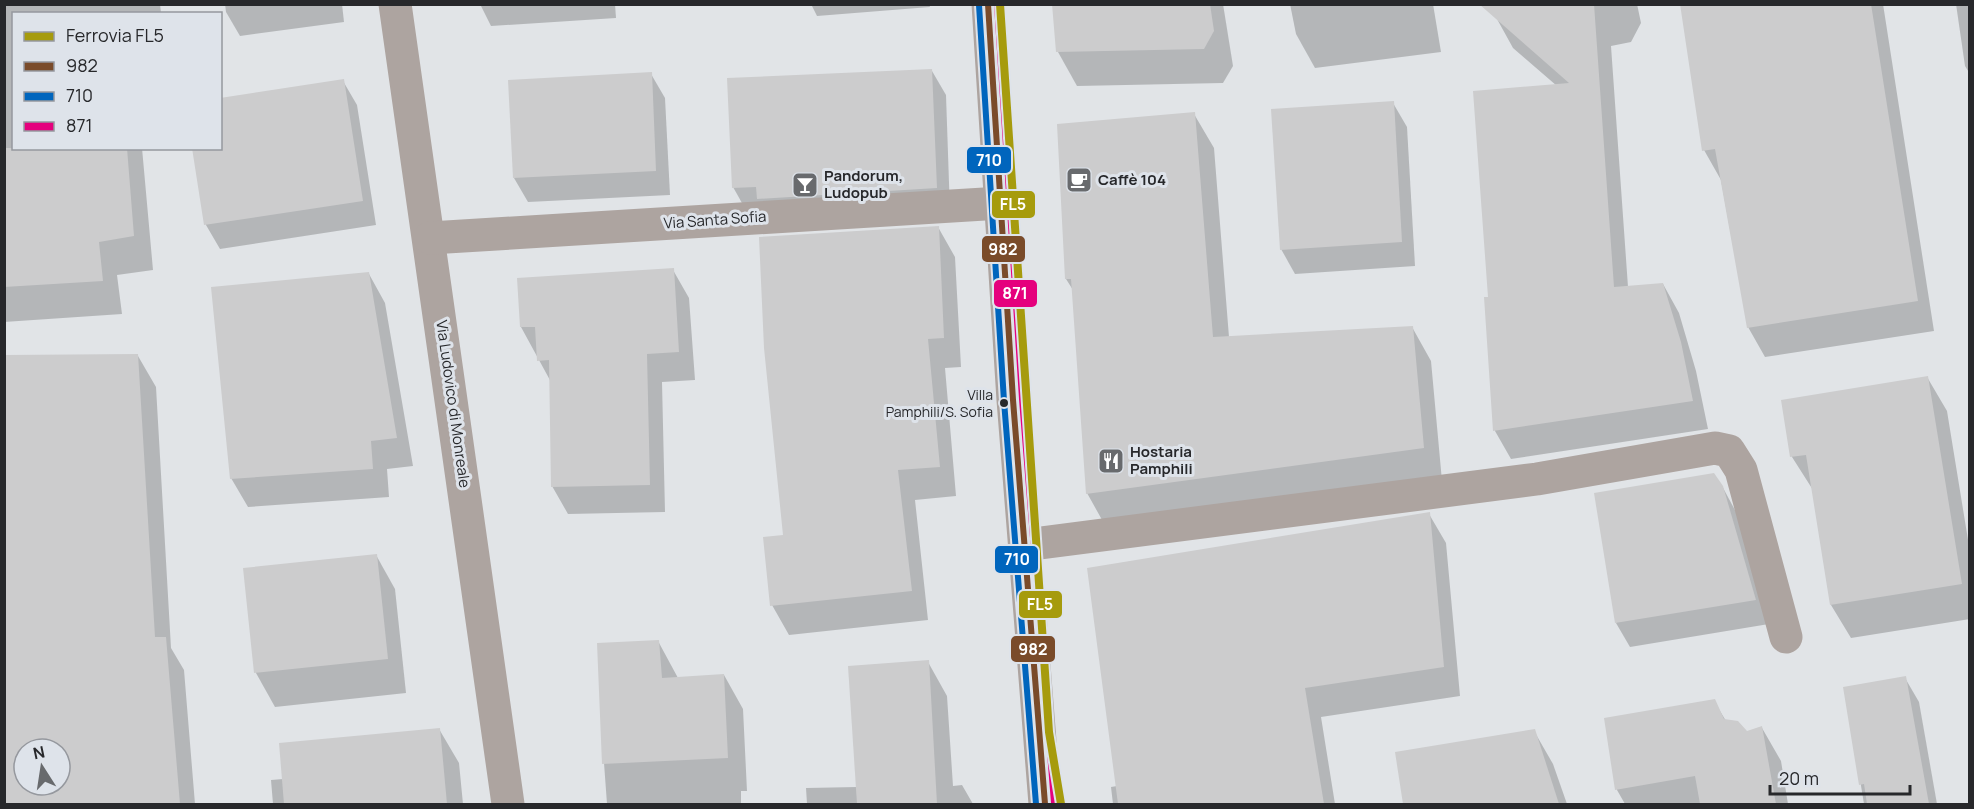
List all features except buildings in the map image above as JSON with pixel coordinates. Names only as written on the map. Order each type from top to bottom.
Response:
[{"type":"street","name":"Via Ludovico di Monreale","points":[[395,4],[430,238],[508,804]]},
{"type":"street","points":[[988,4],[1025,545],[1046,804]]},
{"type":"street","name":"Via Santa Sofia","points":[[430,238],[1001,203]]},
{"type":"street","points":[[1025,545],[1537,479],[1715,448],[1730,451],[1741,470],[1786,638]]},
{"type":"rail line","name":"FL5","points":[[1000,4],[1049,732],[1061,804]]},
{"type":"transit line","name":"982","points":[[988,4],[1013,400],[1045,804]]},
{"type":"transit line","name":"871","points":[[997,4],[1022,399],[1054,803]]},
{"type":"transit line","name":"710","points":[[979,5],[1004,401],[1036,804]]},
{"type":"place","name":"Caffè 104","points":[[1079,180]]},
{"type":"place","name":"Pandorum, Ludopub","points":[[805,185]]},
{"type":"place","name":"Villa Pamphili/S. Sofia","points":[[1004,403]]},
{"type":"place","name":"Hostaria Pamphili","points":[[1111,461]]}]
